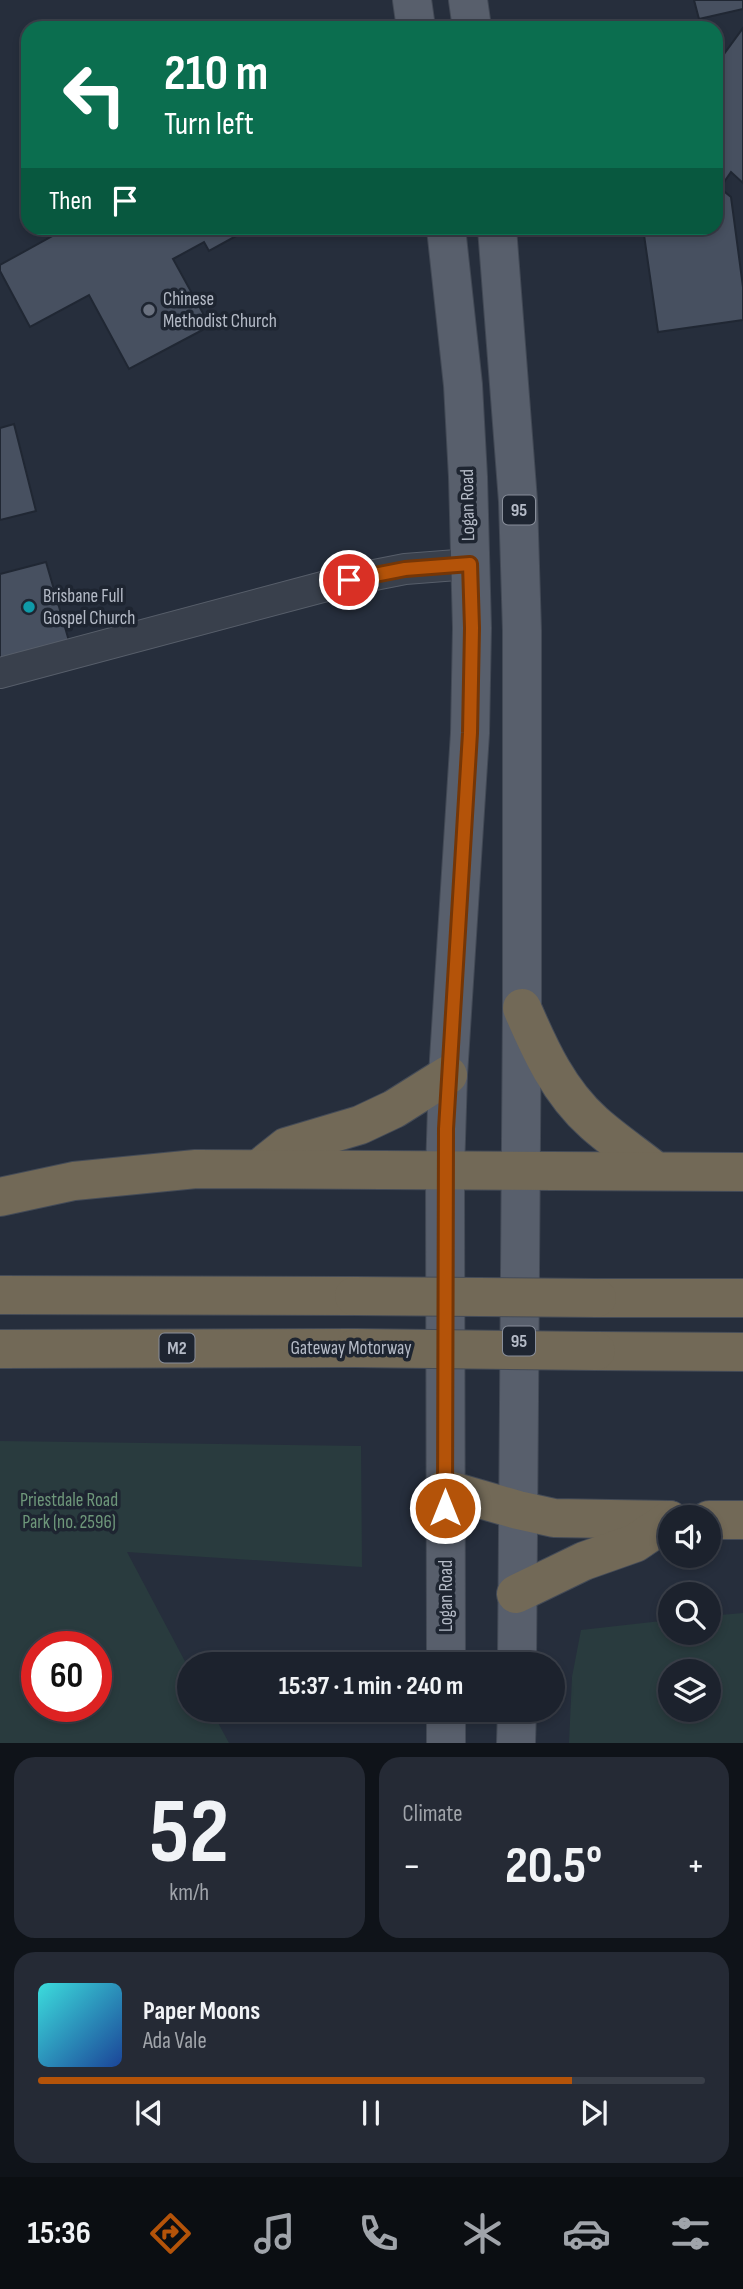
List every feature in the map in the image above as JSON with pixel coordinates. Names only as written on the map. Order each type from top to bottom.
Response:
[{"type":"highway","points":[[522,1008],[542,1054],[567,1093],[593,1122],[654,1170]]},
{"type":"highway","points":[[259,1168],[286,1147],[360,1125],[448,1076]]},
{"type":"highway","points":[[0,1197],[74,1181],[196,1169],[743,1172]]},
{"type":"highway","points":[[0,1295],[743,1298]]},
{"type":"highway","name":"Gateway Motorway","points":[[0,1349],[355,1348],[743,1352]]},
{"type":"highway","points":[[445,1489],[554,1518],[658,1520]]},
{"type":"highway","points":[[721,1520],[743,1520]]},
{"type":"highway","points":[[516,1594],[584,1561],[635,1543],[658,1527]]},
{"type":"main road","points":[[412,0],[415,21]]},
{"type":"main road","points":[[468,0],[471,21]]},
{"type":"main road","name":"Logan Road","points":[[446,1652],[445,1171],[448,1076],[470,733],[472,628],[463,385],[447,235]]},
{"type":"main road","name":"95","points":[[498,235],[518,501],[523,712],[517,1652]]},
{"type":"main road","points":[[446,1722],[446,1743]]},
{"type":"main road","points":[[516,1743],[517,1722]]},
{"type":"lane","points":[[0,673],[349,580],[417,568],[470,564]]},
{"type":"green space","name":"Priestdale Road Park (no. 2596)","points":[[0,1441],[361,1446],[362,1567],[127,1552],[180,1652],[177,1652],[177,1722],[218,1722],[229,1743],[0,1743]]},
{"type":"green space","points":[[743,1613],[743,1743],[569,1743],[572,1677],[581,1630],[658,1621],[658,1645],[721,1645],[721,1615]]},
{"type":"building","points":[[694,0],[743,0],[743,9],[699,19]]},
{"type":"building","points":[[743,28],[743,183],[731,172],[723,184],[723,55]]},
{"type":"building","points":[[723,190],[731,197],[743,287],[743,320],[658,332],[644,235],[723,235]]},
{"type":"building","name":"Chinese Methodist Church","points":[[54,235],[238,235],[209,251],[204,242],[173,259],[210,326],[129,369],[89,295],[30,327],[0,271],[0,265]]},
{"type":"building","points":[[14,424],[36,511],[0,520],[0,428]]},
{"type":"building","name":"Brisbane Full Gospel Church","points":[[46,562],[69,641],[0,659],[0,574]]},
{"type":"place","name":"Chinese Methodist Church","points":[[149,310]]},
{"type":"place","name":"Brisbane Full Gospel Church","points":[[29,607]]},
{"type":"route","points":[[349,580],[405,569],[470,564],[470,733],[446,1129],[445,1508]]}]
